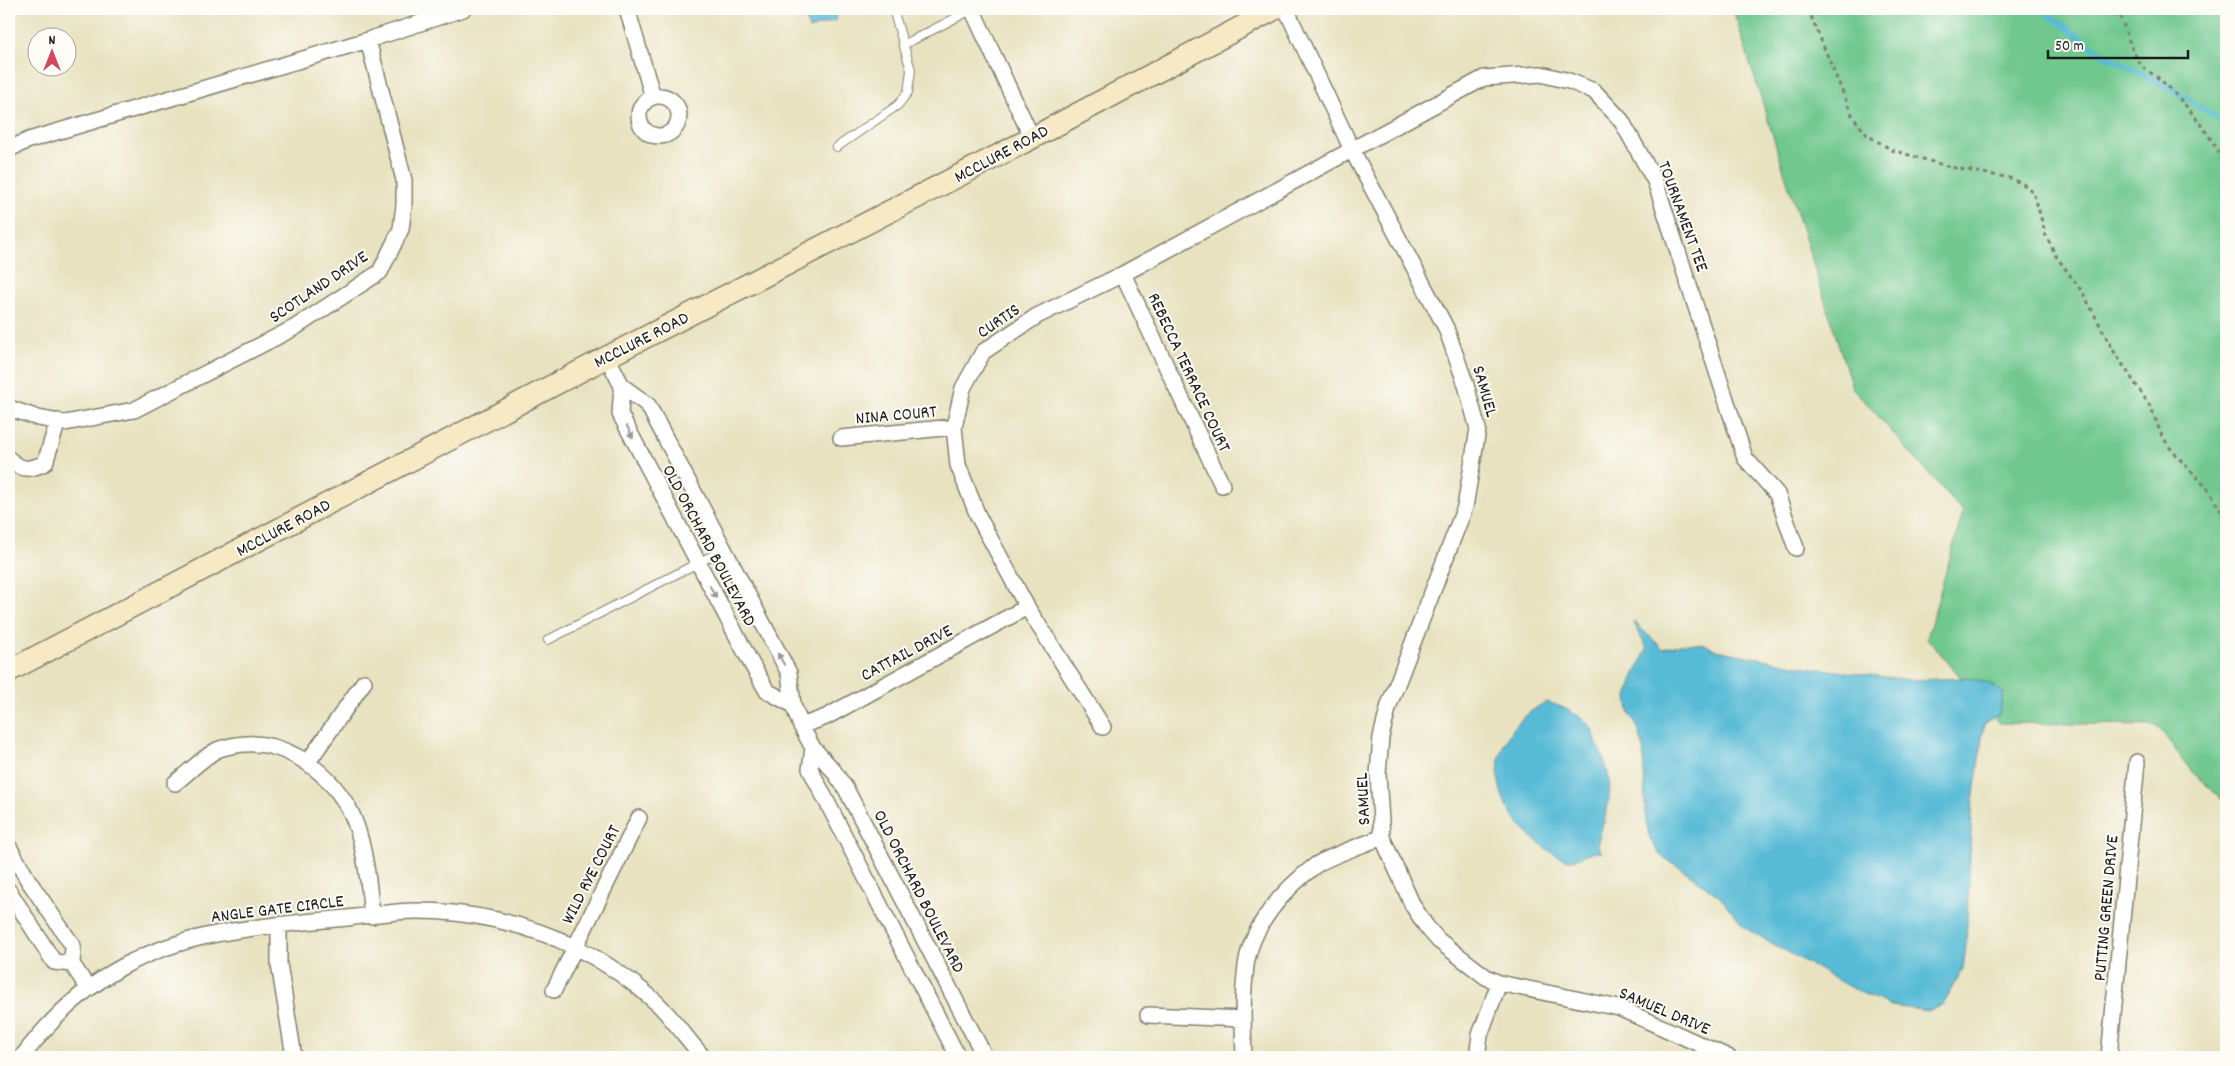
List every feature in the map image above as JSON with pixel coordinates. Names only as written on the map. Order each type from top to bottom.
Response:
[{"type":"street","points":[[9,149],[38,137],[368,40],[464,9]]},
{"type":"street","points":[[627,9],[653,97]]},
{"type":"street","points":[[972,9],[1032,138]]},
{"type":"street","name":"MCCLURE ROAD","points":[[9,671],[607,357],[1032,138],[1274,9]]},
{"type":"street","name":"SAMUEL","points":[[1286,9],[1352,150],[1446,328],[1466,385],[1478,429],[1465,507],[1389,705],[1381,737],[1378,774],[1382,837]]},
{"type":"street","name":"SCOTLAND DRIVE","points":[[9,408],[38,418],[65,423],[134,410],[294,328],[380,272],[400,229],[404,205],[404,180],[368,40]]},
{"type":"street","name":"TOURNAMENT TEE","points":[[1352,150],[1484,78],[1541,74],[1569,80],[1594,92],[1621,120],[1655,181],[1745,458],[1777,494],[1796,548]]},
{"type":"street","name":"CURTIS","points":[[1104,727],[1027,607],[978,516],[958,465],[954,427],[963,388],[983,352],[1037,316],[1123,274],[1352,150]]},
{"type":"street","name":"REBECCA TERRACE COURT","points":[[1123,274],[1222,485]]},
{"type":"street","name":"OLD ORCHARD BOULEVARD","points":[[607,357],[622,386],[648,405],[789,673],[793,705],[801,726],[813,748],[846,788],[985,1057]]},
{"type":"street","name":"OLD ORCHARD BOULEVARD","points":[[622,386],[620,414],[767,691],[793,705]]},
{"type":"street","points":[[9,458],[17,467],[31,469],[45,463],[58,422]]},
{"type":"street","name":"NINA COURT","points":[[841,438],[954,427]]},
{"type":"street","name":"CATTAIL DRIVE","points":[[801,726],[826,717],[1027,607]]},
{"type":"street","points":[[308,762],[364,682]]},
{"type":"street","points":[[174,783],[217,750],[248,742],[275,746],[308,762],[332,786],[349,808],[368,878],[372,916]]},
{"type":"street","points":[[813,748],[810,769],[958,1057]]},
{"type":"street","name":"PUTTING GREEN DRIVE","points":[[2109,1057],[2137,762]]},
{"type":"street","name":"WILD RYE COURT","points":[[574,947],[640,818]]},
{"type":"street","points":[[1244,1057],[1243,1019],[1246,965],[1256,933],[1280,898],[1317,864],[1382,837]]},
{"type":"street","name":"SAMUEL DRIVE","points":[[1382,837],[1413,906],[1426,926],[1445,945],[1486,977],[1499,983],[1619,1008],[1728,1057]]},
{"type":"street","points":[[9,847],[28,880],[73,946],[72,964],[88,988]]},
{"type":"street","points":[[9,891],[54,962],[72,964]]},
{"type":"street","name":"ANGLE GATE CIRCLE","points":[[22,1057],[42,1030],[88,988],[122,967],[162,949],[209,936],[279,925],[416,911],[494,920],[527,929],[574,947],[621,973],[659,1005],[703,1057]]},
{"type":"street","points":[[279,925],[279,964],[294,1057]]},
{"type":"street","points":[[554,990],[574,947]]},
{"type":"street","points":[[1477,1057],[1480,1035],[1499,983]]},
{"type":"street","points":[[1148,1015],[1243,1019]]},
{"type":"lane","points":[[838,147],[898,104],[908,92],[911,70],[894,9]]},
{"type":"lane","points":[[904,44],[972,9]]},
{"type":"lane","points":[[548,640],[723,550]]},
{"type":"path","points":[[1808,9],[1853,117],[1867,135],[1892,150],[1926,161],[2010,178],[2032,191],[2046,236],[2056,256],[2083,293],[2113,350],[2150,406],[2162,436],[2173,452],[2208,489],[2226,520]]},
{"type":"path","points":[[2117,9],[2140,64],[2163,81],[2213,142],[2226,166],[2226,177]]},
{"type":"green space","points":[[1733,9],[2226,9],[2226,803],[2192,772],[2157,725],[2000,723],[1927,638],[1963,512],[1852,387]]},
{"type":"water","points":[[803,9],[830,9],[831,13],[835,14],[836,20],[809,29]]},
{"type":"water","points":[[1633,621],[1663,649],[1683,644],[1703,644],[1716,650],[1805,667],[1910,680],[1968,678],[1988,683],[2004,693],[1999,714],[1984,724],[1972,808],[1966,945],[1963,969],[1942,1005],[1928,1011],[1892,1006],[1855,990],[1745,928],[1720,897],[1660,855],[1650,839],[1646,822],[1643,746],[1638,728],[1629,711],[1627,697],[1633,678],[1647,649]]},
{"type":"water","points":[[1546,702],[1572,712],[1588,724],[1594,732],[1608,772],[1608,805],[1597,845],[1602,852],[1588,853],[1573,860],[1564,859],[1551,852],[1521,827],[1508,808],[1500,789],[1498,770],[1502,751],[1511,733],[1525,716]]},
{"type":"waterway","points":[[2041,9],[2103,54],[2176,91],[2226,124]]}]
